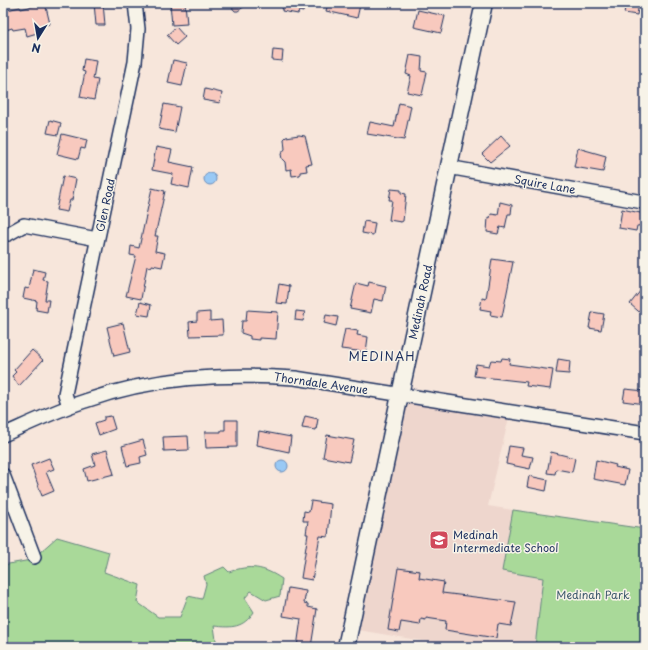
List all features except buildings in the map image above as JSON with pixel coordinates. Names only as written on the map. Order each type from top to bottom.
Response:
[{"type":"main road","name":"Medinah Road","points":[[346,647],[484,3]]},
{"type":"street","name":"Glen Road","points":[[69,406],[65,394],[135,62],[138,29],[135,3]]},
{"type":"street","name":"Squire Lane","points":[[448,167],[642,202]]},
{"type":"street","points":[[8,234],[24,225],[98,239]]},
{"type":"street","name":"Thorndale Avenue","points":[[3,435],[69,406],[131,387],[172,379],[250,375],[296,378],[503,412],[645,433]]},
{"type":"street","points":[[3,475],[34,557]]},
{"type":"shaded area","name":"Medinah Intermediate School","points":[[401,395],[510,413],[488,506],[513,510],[502,571],[543,578],[535,647],[459,647],[352,629]]},
{"type":"green space","name":"Medinah Park","points":[[513,510],[645,529],[645,647],[535,647],[543,578],[502,571]]},
{"type":"green space","points":[[57,537],[109,552],[104,572],[140,585],[137,602],[158,617],[180,617],[188,596],[202,599],[206,584],[204,576],[224,567],[229,572],[244,568],[257,568],[263,569],[275,575],[282,579],[280,596],[266,600],[251,591],[245,598],[254,612],[246,621],[232,627],[214,626],[217,647],[3,647],[3,565],[31,560]]},
{"type":"water","points":[[208,173],[212,173],[216,179],[212,185],[208,185],[204,181],[204,177]]},
{"type":"water","points":[[284,460],[287,461],[287,471],[280,472],[277,471],[276,464],[277,461]]},
{"type":"place","name":"Medinah Intermediate School","points":[[439,540]]},
{"type":"district","name":"MEDINAH","points":[[382,356]]}]
